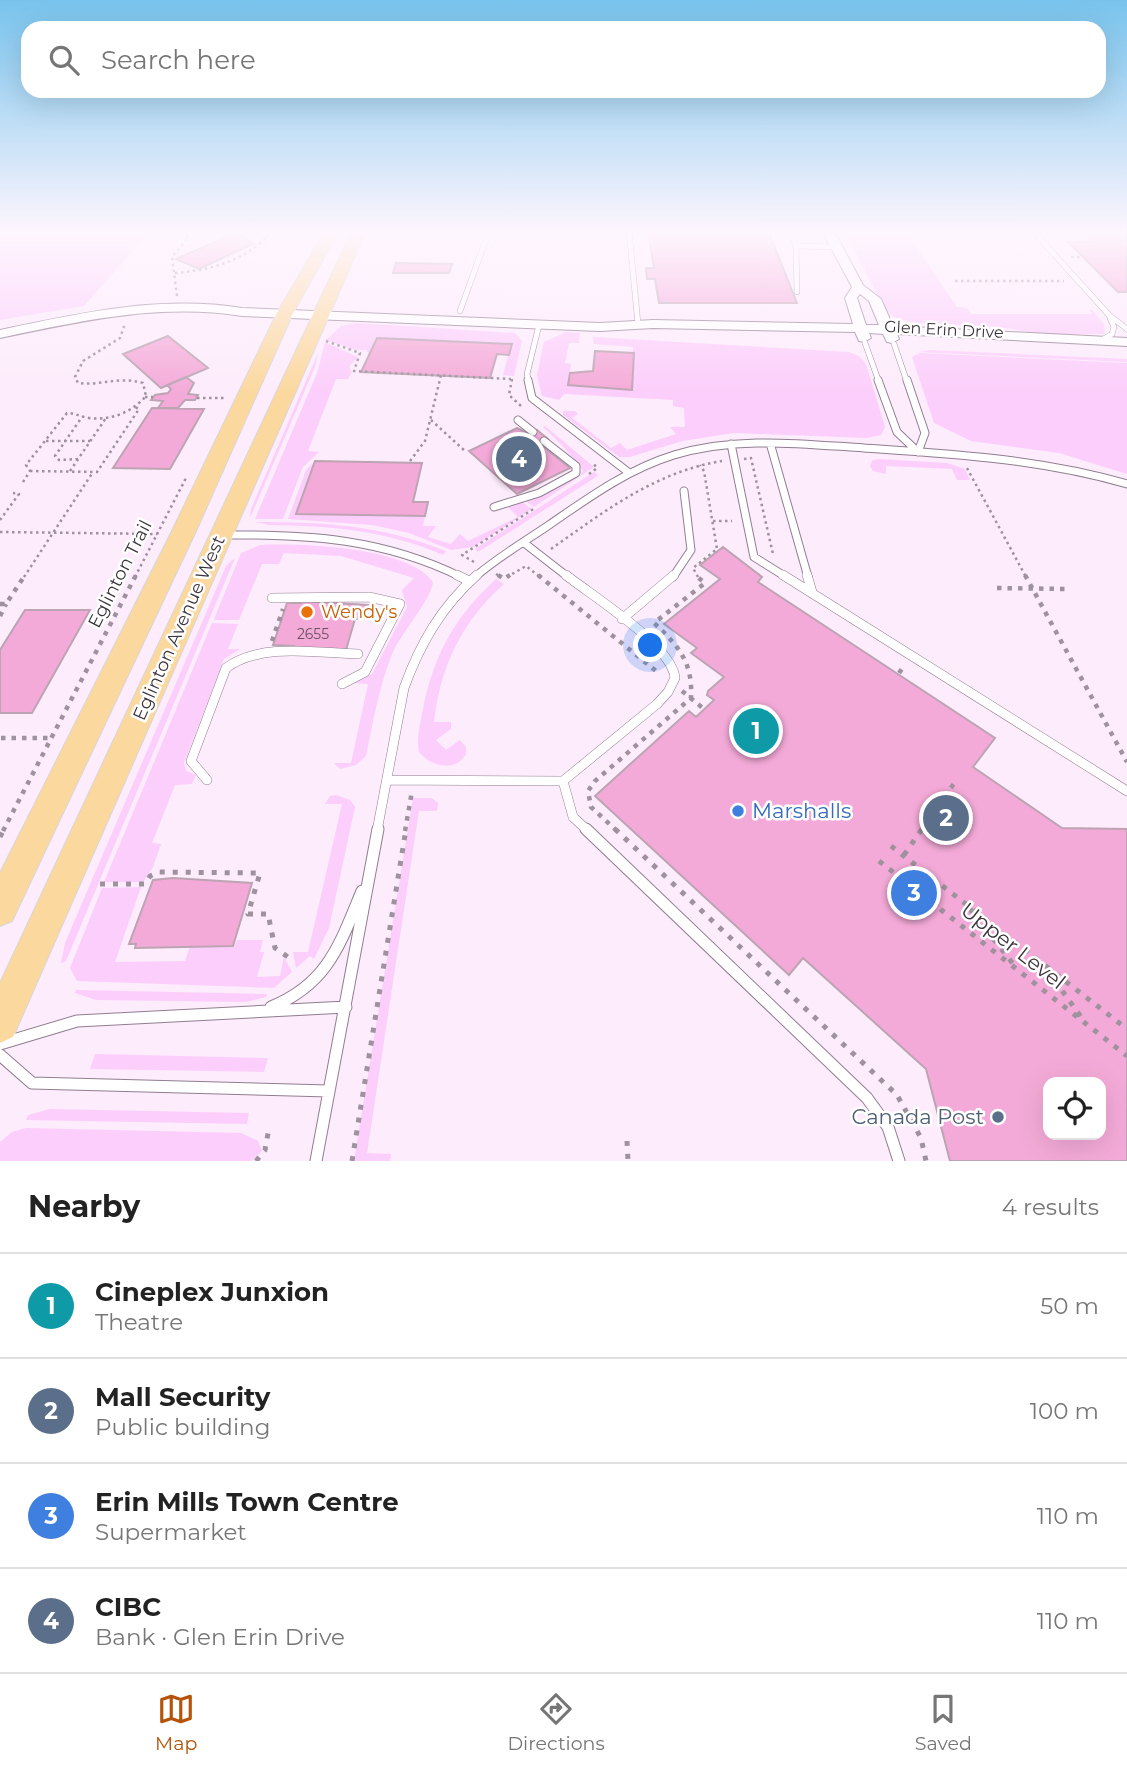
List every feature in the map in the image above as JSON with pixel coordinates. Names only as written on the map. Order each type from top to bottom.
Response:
[{"type":"main road","name":"Eglinton Avenue West","points":[[0,909],[301,285]]},
{"type":"main road","name":"Eglinton Avenue West","points":[[0,1024],[336,285]]},
{"type":"street","points":[[863,336],[852,298],[858,287],[875,299],[892,337]]},
{"type":"street","name":"Glen Erin Drive","points":[[0,334],[82,317],[149,310],[288,308],[539,325],[600,327],[638,324],[761,329],[813,339],[863,336],[1127,342]]},
{"type":"street","name":"Glen Erin Drive","points":[[325,310],[602,316],[638,324]]},
{"type":"street","name":"Glen Erin Drive","points":[[892,337],[1127,354]]},
{"type":"lane","points":[[460,311],[466,285]]},
{"type":"lane","points":[[634,285],[638,324]]},
{"type":"lane","points":[[795,285],[797,292]]},
{"type":"lane","points":[[1082,285],[1109,315],[1127,329]]},
{"type":"lane","points":[[1102,340],[1112,334],[1114,327],[1109,315]]},
{"type":"lane","points":[[539,325],[527,374],[532,398],[628,472]]},
{"type":"lane","points":[[863,336],[897,432],[918,452]]},
{"type":"lane","points":[[892,337],[925,433],[918,452]]},
{"type":"lane","points":[[518,420],[533,432]]},
{"type":"lane","points":[[494,508],[539,493],[576,473],[576,466],[544,441]]},
{"type":"lane","points":[[770,443],[812,592]]},
{"type":"lane","points":[[316,1161],[404,688],[417,652],[446,605],[468,581],[628,472],[682,452],[731,444],[770,443],[1031,460],[1127,484]]},
{"type":"lane","points":[[731,444],[754,557],[1127,791]]},
{"type":"lane","points":[[622,619],[673,577],[691,550],[684,491]]},
{"type":"lane","points":[[221,536],[322,535],[370,541],[414,555],[468,581]]},
{"type":"lane","points":[[387,780],[414,778],[563,781],[659,701],[674,684],[675,674],[666,656],[523,541]]},
{"type":"lane","points":[[272,598],[369,597],[400,604],[365,672],[342,684]]},
{"type":"lane","points":[[207,780],[191,761],[226,668],[232,662],[239,657],[265,653],[358,654]]},
{"type":"lane","points":[[563,781],[573,817],[867,1098],[888,1127],[899,1161]]},
{"type":"lane","points":[[257,1012],[290,1000],[313,986],[337,950],[368,879]]},
{"type":"lane","points":[[0,1044],[77,1021],[346,1007]]},
{"type":"lane","points":[[0,1055],[32,1083],[329,1091]]},
{"type":"path","points":[[176,285],[177,297]]},
{"type":"path","points":[[30,471],[26,465],[67,413],[73,411],[82,417],[106,418],[135,407],[145,397],[146,387],[138,381],[116,379],[85,384],[78,383],[75,377],[83,361],[120,338],[125,324]]},
{"type":"path","points":[[324,340],[360,353],[354,371],[514,378],[509,395],[523,407]]},
{"type":"path","points":[[410,461],[425,441],[441,375]]},
{"type":"path","points":[[145,397],[153,397]]},
{"type":"path","points":[[197,398],[232,398],[225,409]]},
{"type":"path","points":[[30,471],[97,472],[139,409],[135,407]]},
{"type":"path","points":[[78,459],[55,458],[82,417]]},
{"type":"path","points":[[70,472],[106,418]]},
{"type":"path","points":[[430,420],[466,452]]},
{"type":"path","points":[[45,441],[90,442]]},
{"type":"path","points":[[583,478],[597,468],[584,456]]},
{"type":"path","points":[[700,465],[704,471],[717,549],[693,568],[695,575],[705,583],[654,623],[684,651],[693,680],[691,698],[595,781],[587,793],[587,800],[591,807],[897,1095],[921,1138],[926,1161]]},
{"type":"path","points":[[966,466],[1127,762]]},
{"type":"path","points":[[23,482],[30,471]]},
{"type":"path","points":[[0,617],[93,472]]},
{"type":"path","name":"Eglinton Trail","points":[[0,837],[186,477]]},
{"type":"path","points":[[0,520],[19,494],[13,493]]},
{"type":"path","points":[[544,503],[462,555],[504,579],[526,566],[704,709]]},
{"type":"path","points":[[712,521],[732,521]]},
{"type":"path","points":[[0,532],[157,534]]},
{"type":"path","points":[[998,588],[1065,589]]},
{"type":"path","points":[[280,647],[270,647],[286,602]]},
{"type":"path","points":[[0,604],[6,604]]},
{"type":"path","points":[[899,673],[904,666]]},
{"type":"path","points":[[1,738],[51,738]]},
{"type":"path","points":[[352,1161],[414,778]]},
{"type":"path","points":[[904,855],[955,782]]},
{"type":"path","points":[[891,846],[1127,1028]]},
{"type":"path","name":"Upper Level","points":[[879,861],[1127,1056]]},
{"type":"path","points":[[100,884],[145,884],[150,876],[159,872],[260,873],[248,914],[268,914],[275,948],[288,957]]},
{"type":"path","points":[[963,901],[1019,971]]},
{"type":"path","points":[[1043,964],[1087,1025]]},
{"type":"path","points":[[256,1161],[265,1150],[268,1128]]},
{"type":"path","points":[[627,1141],[628,1161]]},
{"type":"shaded area","points":[[0,285],[102,285],[84,306],[0,320]]},
{"type":"shaded area","points":[[872,285],[942,285],[957,307],[967,308],[971,314],[1092,314],[1089,310],[1092,310],[1104,324],[1105,334],[1042,334],[998,327],[916,323],[896,318],[886,311]]},
{"type":"shaded area","points":[[356,323],[515,333],[522,341],[514,376],[503,375],[511,344],[378,338],[369,354],[366,350],[356,350],[326,340],[341,326]]},
{"type":"shaded area","points":[[566,332],[580,333],[579,343],[569,343],[565,363],[571,364],[568,385],[632,390],[633,347],[594,344],[593,337],[849,352],[859,356],[866,364],[885,427],[881,435],[867,438],[734,433],[682,441],[630,457],[619,457],[563,415],[563,411],[575,411],[578,414],[572,418],[611,448],[620,443],[627,450],[676,434],[670,427],[685,427],[684,408],[673,406],[673,400],[564,394],[559,400],[542,396],[537,375],[544,342]]},
{"type":"shaded area","points":[[325,342],[358,357],[349,367],[352,372],[348,379],[336,379],[308,451],[319,452],[303,467],[283,519],[255,519],[317,373]]},
{"type":"shaded area","points":[[930,350],[1127,359],[1127,362],[919,352]]},
{"type":"shaded area","points":[[318,353],[315,367],[250,518],[251,509]]},
{"type":"shaded area","points":[[920,353],[1127,363],[1127,474],[1059,453],[971,441],[934,423],[912,357]]},
{"type":"shaded area","points":[[543,427],[594,467],[579,477],[583,471]]},
{"type":"shaded area","points":[[877,459],[947,463],[965,469],[970,480],[957,480],[952,469],[886,466],[886,474],[873,471],[870,466],[872,461]]},
{"type":"shaded area","points":[[315,461],[310,474],[425,516],[423,526],[436,526],[428,537],[451,544],[460,534],[468,541],[518,517],[508,507],[522,502],[532,509],[473,547],[451,550],[409,533],[372,525],[288,519],[306,470]]},
{"type":"shaded area","points":[[594,472],[598,475],[593,479],[478,552],[475,549]]},
{"type":"shaded area","points":[[579,477],[534,507],[525,501]]},
{"type":"shaded area","points":[[256,522],[306,523],[375,530],[446,551],[443,555],[400,540],[358,531]]},
{"type":"shaded area","points":[[260,545],[301,545],[378,554],[420,570],[433,582],[427,598],[392,654],[380,692],[366,756],[356,765],[340,769],[334,763],[351,763],[368,684],[355,683],[372,674],[407,607],[402,590],[414,578],[341,556],[284,553],[279,564],[262,564],[239,620],[214,619],[241,553]]},
{"type":"shaded area","points":[[235,558],[66,961],[61,963],[65,943],[226,566]]},
{"type":"shaded area","points":[[496,579],[504,584],[476,613],[465,629],[448,664],[437,702],[434,722],[451,722],[451,729],[436,740],[446,750],[460,740],[466,747],[466,754],[456,764],[436,764],[419,752],[418,742],[432,675],[457,624],[481,593]]},
{"type":"shaded area","points":[[212,623],[238,624],[228,649],[240,649],[224,659],[184,763],[186,771],[196,775],[192,784],[175,785],[152,843],[161,844],[153,867],[143,882],[104,882]]},
{"type":"shaded area","points":[[336,795],[350,800],[355,807],[329,928],[314,959],[310,956],[296,968],[293,952],[308,952],[342,804],[325,804],[330,796]]},
{"type":"shaded area","points":[[413,798],[432,798],[438,803],[437,811],[419,811],[367,1153],[391,1154],[390,1161],[354,1161]]},
{"type":"shaded area","points":[[141,887],[115,962],[185,961],[190,946],[234,947],[237,940],[263,940],[260,952],[264,952],[257,977],[280,976],[284,957],[292,972],[274,988],[77,981],[70,968],[102,888]]},
{"type":"shaded area","points":[[76,990],[267,994],[266,997],[246,1002],[96,1000],[75,993]]},
{"type":"shaded area","points":[[95,1054],[268,1058],[264,1072],[90,1069]]},
{"type":"shaded area","points":[[50,1109],[249,1113],[247,1124],[26,1120],[28,1115]]},
{"type":"shaded area","points":[[26,1128],[241,1133],[258,1141],[262,1151],[251,1161],[0,1161],[0,1142],[12,1132]]},
{"type":"building","points":[[656,285],[790,285],[797,303],[659,303]]},
{"type":"building","points":[[1111,285],[1127,285],[1127,292],[1118,292]]},
{"type":"building","points":[[168,336],[208,368],[161,388],[123,354]]},
{"type":"building","points":[[377,338],[512,344],[509,355],[497,354],[490,378],[361,372]]},
{"type":"building","points":[[595,351],[634,353],[632,390],[568,385],[570,373],[593,371]]},
{"type":"building","points":[[186,377],[194,383],[188,394],[198,395],[195,400],[185,400],[178,408],[158,408],[163,401],[151,400],[155,395],[168,393],[171,389],[167,385]]},
{"type":"building","points":[[152,408],[204,409],[170,469],[113,468]]},
{"type":"building","points":[[517,428],[529,434],[537,430],[548,439],[539,443],[570,468],[517,494],[469,451]]},
{"type":"building","points":[[315,461],[422,463],[413,502],[428,502],[425,516],[296,514]]},
{"type":"building","points":[[723,547],[762,577],[758,582],[995,738],[973,767],[1062,828],[1127,829],[1127,1161],[950,1161],[926,1069],[803,958],[789,975],[595,796],[689,711],[696,717],[714,700],[707,695],[708,691],[724,677],[691,653],[697,648],[664,624],[720,579],[700,565]]},
{"type":"building","points":[[302,601],[368,605],[364,618],[355,619],[346,650],[293,649],[294,646],[273,645],[287,603]]},
{"type":"building","points":[[25,610],[90,610],[32,713],[0,713],[0,650]]},
{"type":"building","points":[[173,878],[252,883],[233,946],[135,948],[136,944],[129,944],[153,880]]},
{"type":"place","name":"CIBC","points":[[519,459]]},
{"type":"place","name":"Wendy's","points":[[307,612]]},
{"type":"place","name":"Cineplex Junxion","points":[[756,731]]},
{"type":"place","name":"Marshalls","points":[[738,811]]},
{"type":"place","name":"Mall Security","points":[[946,818]]},
{"type":"place","name":"Erin Mills Town Centre","points":[[914,893]]},
{"type":"place","name":"Canada Post","points":[[998,1117]]}]
